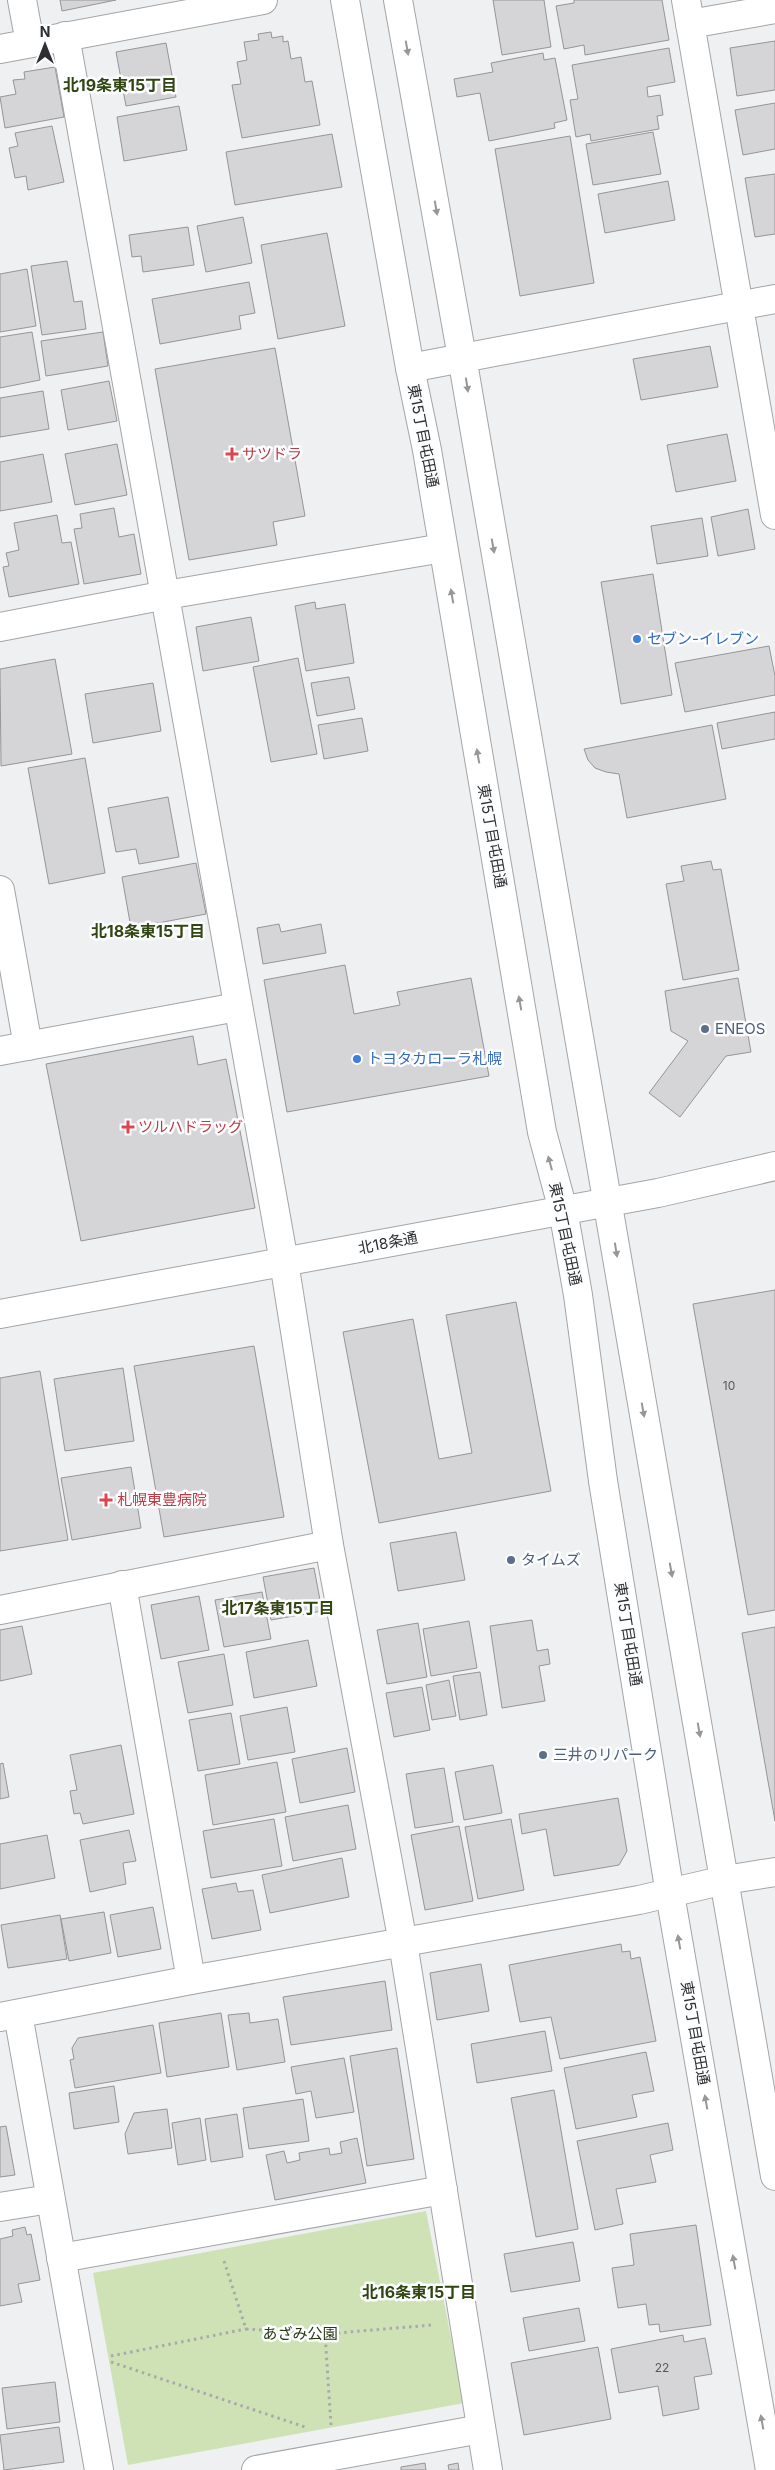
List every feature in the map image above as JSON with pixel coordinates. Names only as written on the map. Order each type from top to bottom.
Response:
[{"type":"street","points":[[22,0],[30,43]]},
{"type":"street","points":[[0,49],[194,6],[263,0]]},
{"type":"street","name":"東15丁目屯田通","points":[[345,0],[410,368],[427,450],[542,1132],[563,1210],[578,1295],[603,1481],[670,1894],[770,2470]]},
{"type":"street","points":[[398,0],[462,357],[775,2176]]},
{"type":"street","points":[[775,9],[688,12],[775,515]]},
{"type":"street","points":[[65,36],[284,1262],[330,1545],[403,1943],[488,2470]]},
{"type":"street","points":[[410,368],[775,299]]},
{"type":"street","points":[[0,627],[166,595],[444,548]]},
{"type":"street","points":[[0,890],[28,1046]]},
{"type":"street","points":[[0,1052],[237,1006]]},
{"type":"street","name":"北18条通","points":[[0,1314],[563,1210],[775,1166]]},
{"type":"street","points":[[0,1610],[330,1545]]},
{"type":"street","points":[[122,1585],[190,1980]]},
{"type":"street","points":[[99,2470],[50,2199],[9,2015],[190,1980],[670,1894],[725,1880],[775,1872]]},
{"type":"street","points":[[61,2258],[443,2190]]},
{"type":"street","points":[[0,2207],[50,2199]]},
{"type":"street","points":[[256,2470],[481,2429]]},
{"type":"path","points":[[215,2231],[246,2330]]},
{"type":"path","points":[[110,2356],[246,2330],[325,2334],[433,2325]]},
{"type":"path","points":[[325,2334],[331,2426]]},
{"type":"path","points":[[109,2361],[313,2430]]},
{"type":"green space","name":"あざみ公園","points":[[426,2211],[464,2403],[128,2465],[93,2273]]},
{"type":"building","points":[[60,0],[116,0],[62,11]]},
{"type":"building","points":[[493,0],[544,0],[551,47],[502,55]]},
{"type":"building","points":[[574,0],[662,0],[669,40],[585,55],[584,45],[564,49],[556,6],[574,3]]},
{"type":"building","points":[[271,32],[272,38],[283,36],[283,42],[288,41],[291,59],[301,57],[305,82],[312,81],[320,125],[242,138],[232,85],[241,84],[237,62],[247,60],[244,42],[259,40],[258,34]]},
{"type":"building","points":[[775,41],[775,90],[737,96],[730,48]]},
{"type":"building","points":[[166,43],[176,97],[126,106],[116,52]]},
{"type":"building","points":[[669,48],[675,82],[647,87],[648,97],[660,95],[663,115],[657,116],[659,129],[591,141],[590,134],[576,137],[570,100],[578,99],[572,65]]},
{"type":"building","points":[[543,53],[544,60],[555,58],[567,120],[554,123],[555,128],[489,141],[480,93],[457,97],[454,79],[493,72],[491,63]]},
{"type":"building","points":[[55,67],[64,117],[5,128],[0,97],[16,94],[13,80],[25,79],[24,72]]},
{"type":"building","points":[[775,103],[775,149],[743,155],[735,110]]},
{"type":"building","points":[[179,106],[187,150],[124,161],[117,117]]},
{"type":"building","points":[[52,126],[64,182],[28,190],[26,176],[15,178],[9,148],[18,146],[15,133]]},
{"type":"building","points":[[653,132],[661,174],[593,185],[586,144]]},
{"type":"building","points":[[332,134],[342,187],[235,205],[226,152]]},
{"type":"building","points":[[570,136],[594,283],[520,296],[495,149]]},
{"type":"building","points":[[775,174],[775,234],[755,237],[745,178]]},
{"type":"building","points":[[668,181],[675,220],[605,233],[598,194]]},
{"type":"building","points":[[243,217],[252,263],[206,272],[197,226]]},
{"type":"building","points":[[188,227],[194,265],[143,272],[141,256],[132,257],[129,235]]},
{"type":"building","points":[[327,233],[345,326],[278,339],[261,245]]},
{"type":"building","points":[[67,261],[74,302],[82,301],[86,329],[42,335],[31,266]]},
{"type":"building","points":[[27,269],[36,326],[0,332],[0,274]]},
{"type":"building","points":[[249,282],[255,313],[239,316],[241,329],[160,344],[152,299]]},
{"type":"building","points":[[32,332],[40,380],[0,388],[0,337]]},
{"type":"building","points":[[103,332],[108,366],[46,376],[41,341]]},
{"type":"building","points":[[710,346],[718,387],[641,400],[633,359]]},
{"type":"building","points":[[275,348],[305,516],[273,522],[277,545],[189,560],[155,369]]},
{"type":"building","points":[[109,381],[117,421],[68,430],[61,390]]},
{"type":"building","points":[[43,391],[49,429],[0,437],[0,398]]},
{"type":"building","points":[[727,434],[736,481],[676,492],[667,445]]},
{"type":"building","points":[[117,444],[127,495],[75,505],[65,454]]},
{"type":"building","points":[[43,454],[52,502],[0,511],[0,462]]},
{"type":"building","points":[[114,508],[119,537],[134,534],[141,574],[84,584],[74,529],[82,528],[80,514]]},
{"type":"building","points":[[748,509],[755,549],[718,556],[711,517]]},
{"type":"building","points":[[57,515],[62,543],[71,542],[79,584],[9,597],[3,567],[9,566],[6,553],[19,550],[14,523]]},
{"type":"building","points":[[702,518],[708,556],[657,564],[651,526]]},
{"type":"building","points":[[653,574],[672,695],[621,704],[601,582]]},
{"type":"building","points":[[315,602],[316,609],[345,604],[354,663],[306,671],[295,606]]},
{"type":"building","points":[[251,617],[259,661],[203,671],[196,627]]},
{"type":"building","points":[[769,646],[775,676],[775,695],[685,712],[675,663]]},
{"type":"building","points":[[298,658],[317,754],[271,762],[253,667]]},
{"type":"building","points":[[55,659],[72,754],[1,766],[0,669]]},
{"type":"building","points":[[349,677],[355,709],[317,716],[311,683]]},
{"type":"building","points":[[153,683],[161,731],[93,743],[85,694]]},
{"type":"building","points":[[775,712],[775,739],[722,749],[717,723]]},
{"type":"building","points":[[362,718],[368,751],[324,759],[318,725]]},
{"type":"building","points":[[712,725],[726,799],[627,818],[619,774],[595,768],[588,760],[584,749]]},
{"type":"building","points":[[85,758],[105,873],[49,884],[28,768]]},
{"type":"building","points":[[168,797],[179,857],[139,864],[136,849],[116,852],[108,808]]},
{"type":"building","points":[[711,861],[713,870],[721,869],[739,970],[683,980],[666,884],[684,881],[681,866]]},
{"type":"building","points":[[196,863],[206,914],[131,928],[122,877]]},
{"type":"building","points":[[279,924],[281,932],[321,924],[326,953],[263,964],[257,928]]},
{"type":"building","points":[[345,965],[354,1014],[400,1005],[397,992],[471,978],[489,1076],[287,1112],[264,980]]},
{"type":"building","points":[[738,978],[751,1052],[726,1056],[680,1117],[649,1093],[688,1041],[671,1031],[665,991]]},
{"type":"building","points":[[193,1036],[198,1065],[226,1059],[255,1208],[81,1241],[46,1064]]},
{"type":"building","points":[[775,1290],[775,1610],[748,1615],[693,1304]]},
{"type":"building","points":[[516,1302],[551,1491],[379,1523],[343,1332],[413,1319],[439,1459],[472,1453],[446,1315]]},
{"type":"building","points":[[254,1346],[284,1517],[164,1537],[134,1366]]},
{"type":"building","points":[[123,1368],[134,1441],[65,1451],[54,1379]]},
{"type":"building","points":[[40,1371],[68,1540],[0,1551],[0,1378]]},
{"type":"building","points":[[131,1467],[141,1528],[72,1540],[61,1478]]},
{"type":"building","points":[[456,1532],[465,1580],[398,1591],[390,1543]]},
{"type":"building","points":[[314,1568],[322,1611],[271,1620],[263,1577]]},
{"type":"building","points":[[262,1592],[271,1639],[224,1647],[215,1600]]},
{"type":"building","points":[[199,1596],[209,1650],[161,1659],[151,1605]]},
{"type":"building","points":[[532,1620],[537,1651],[548,1649],[550,1664],[539,1666],[545,1701],[502,1708],[490,1626]]},
{"type":"building","points":[[469,1621],[477,1668],[431,1676],[423,1629]]},
{"type":"building","points":[[418,1623],[427,1677],[387,1684],[377,1630]]},
{"type":"building","points":[[22,1626],[32,1674],[0,1681],[0,1630]]},
{"type":"building","points":[[775,1627],[775,1821],[742,1633]]},
{"type":"building","points":[[308,1640],[317,1686],[254,1698],[246,1652]]},
{"type":"building","points":[[224,1654],[233,1705],[188,1713],[178,1662]]},
{"type":"building","points":[[480,1672],[487,1715],[460,1720],[453,1676]]},
{"type":"building","points":[[449,1680],[456,1716],[432,1720],[426,1685]]},
{"type":"building","points":[[422,1687],[430,1730],[394,1737],[386,1693]]},
{"type":"building","points":[[287,1707],[295,1752],[248,1760],[240,1716]]},
{"type":"building","points":[[231,1713],[240,1764],[198,1771],[189,1720]]},
{"type":"building","points":[[121,1745],[134,1814],[83,1824],[80,1813],[74,1814],[70,1791],[77,1790],[70,1755]]},
{"type":"building","points":[[347,1748],[355,1792],[300,1803],[292,1759]]},
{"type":"building","points":[[277,1762],[286,1812],[213,1825],[205,1775]]},
{"type":"building","points":[[3,1763],[9,1797],[0,1799],[0,1764]]},
{"type":"building","points":[[493,1765],[502,1813],[464,1820],[455,1772]]},
{"type":"building","points":[[444,1768],[453,1822],[415,1828],[406,1774]]},
{"type":"building","points":[[618,1798],[627,1851],[619,1865],[554,1876],[546,1829],[522,1834],[519,1814]]},
{"type":"building","points":[[348,1805],[356,1849],[293,1861],[285,1817]]},
{"type":"building","points":[[274,1819],[282,1866],[211,1878],[203,1831]]},
{"type":"building","points":[[511,1819],[524,1890],[478,1899],[465,1827]]},
{"type":"building","points":[[459,1826],[473,1901],[425,1910],[411,1835]]},
{"type":"building","points":[[129,1830],[136,1861],[123,1863],[126,1884],[90,1892],[80,1840]]},
{"type":"building","points":[[47,1835],[55,1878],[0,1889],[0,1844]]},
{"type":"building","points":[[342,1858],[349,1897],[270,1913],[262,1875]]},
{"type":"building","points":[[236,1883],[238,1892],[253,1890],[261,1930],[212,1939],[202,1889]]},
{"type":"building","points":[[153,1907],[161,1949],[118,1957],[110,1915]]},
{"type":"building","points":[[104,1912],[111,1953],[69,1961],[61,1919]]},
{"type":"building","points":[[60,1915],[67,1959],[8,1968],[1,1925]]},
{"type":"building","points":[[621,1944],[622,1952],[630,1951],[631,1959],[640,1957],[656,2041],[560,2059],[551,2017],[520,2022],[509,1965]]},
{"type":"building","points":[[481,1964],[489,2011],[437,2020],[430,1973]]},
{"type":"building","points":[[385,1981],[392,2030],[291,2045],[283,1997]]},
{"type":"building","points":[[221,2013],[229,2067],[167,2077],[159,2023]]},
{"type":"building","points":[[249,2013],[250,2023],[278,2019],[285,2062],[237,2070],[228,2015]]},
{"type":"building","points":[[153,2025],[161,2073],[75,2088],[70,2060],[74,2059],[72,2048],[78,2038]]},
{"type":"building","points":[[545,2031],[552,2071],[477,2083],[471,2044]]},
{"type":"building","points":[[397,2048],[414,2159],[367,2166],[350,2056]]},
{"type":"building","points":[[646,2052],[654,2091],[632,2095],[637,2117],[576,2129],[564,2068]]},
{"type":"building","points":[[344,2058],[354,2112],[316,2118],[311,2091],[296,2094],[291,2067]]},
{"type":"building","points":[[114,2086],[119,2122],[74,2129],[69,2093]]},
{"type":"building","points":[[554,2090],[578,2229],[536,2237],[511,2098]]},
{"type":"building","points":[[303,2099],[309,2141],[249,2149],[243,2108]]},
{"type":"building","points":[[167,2109],[172,2148],[128,2154],[125,2134],[134,2113]]},
{"type":"building","points":[[237,2114],[243,2157],[211,2162],[205,2119]]},
{"type":"building","points":[[200,2118],[206,2160],[178,2165],[172,2123]]},
{"type":"building","points":[[668,2123],[673,2150],[650,2155],[656,2182],[616,2189],[623,2224],[595,2230],[577,2141]]},
{"type":"building","points":[[6,2126],[15,2175],[0,2177],[0,2127]]},
{"type":"building","points":[[357,2138],[366,2183],[275,2200],[266,2155],[284,2151],[287,2163],[300,2160],[299,2153],[329,2148],[330,2155],[342,2153],[340,2142]]},
{"type":"building","points":[[696,2225],[711,2325],[660,2332],[659,2324],[649,2325],[646,2304],[618,2308],[612,2268],[634,2265],[630,2234]]},
{"type":"building","points":[[25,2227],[27,2235],[31,2234],[40,2280],[18,2284],[22,2302],[0,2306],[0,2239],[13,2236],[12,2230]]},
{"type":"building","points":[[573,2242],[580,2281],[511,2292],[504,2254]]},
{"type":"building","points":[[579,2308],[585,2341],[529,2351],[523,2318]]},
{"type":"building","points":[[683,2335],[684,2342],[705,2338],[712,2374],[694,2377],[699,2409],[663,2416],[658,2386],[619,2393],[611,2349]]},
{"type":"building","points":[[598,2347],[611,2419],[524,2435],[511,2363]]},
{"type":"building","points":[[55,2382],[60,2422],[7,2429],[2,2388]]},
{"type":"building","points":[[59,2427],[64,2462],[4,2470],[0,2435]]},
{"type":"building","points":[[425,2463],[426,2470],[401,2470],[401,2467]]},
{"type":"building","points":[[458,2463],[459,2470],[449,2470],[448,2465]]},
{"type":"place","name":"サツドラ","points":[[232,454]]},
{"type":"place","name":"セブン-イレブン","points":[[637,639]]},
{"type":"place","name":"ENEOS","points":[[705,1029]]},
{"type":"place","name":"トヨタカローラ札幌","points":[[357,1059]]},
{"type":"place","name":"ツルハドラッグ","points":[[128,1127]]},
{"type":"place","name":"札幌東豊病院","points":[[106,1500]]},
{"type":"place","name":"タイムズ","points":[[511,1560]]},
{"type":"place","name":"三井のリパーク","points":[[543,1755]]},
{"type":"district","name":"北19条東15丁目","points":[[120,85]]},
{"type":"district","name":"北18条東15丁目","points":[[148,931]]},
{"type":"district","name":"北17条東15丁目","points":[[278,1608]]},
{"type":"district","name":"北16条東15丁目","points":[[419,2292]]}]
